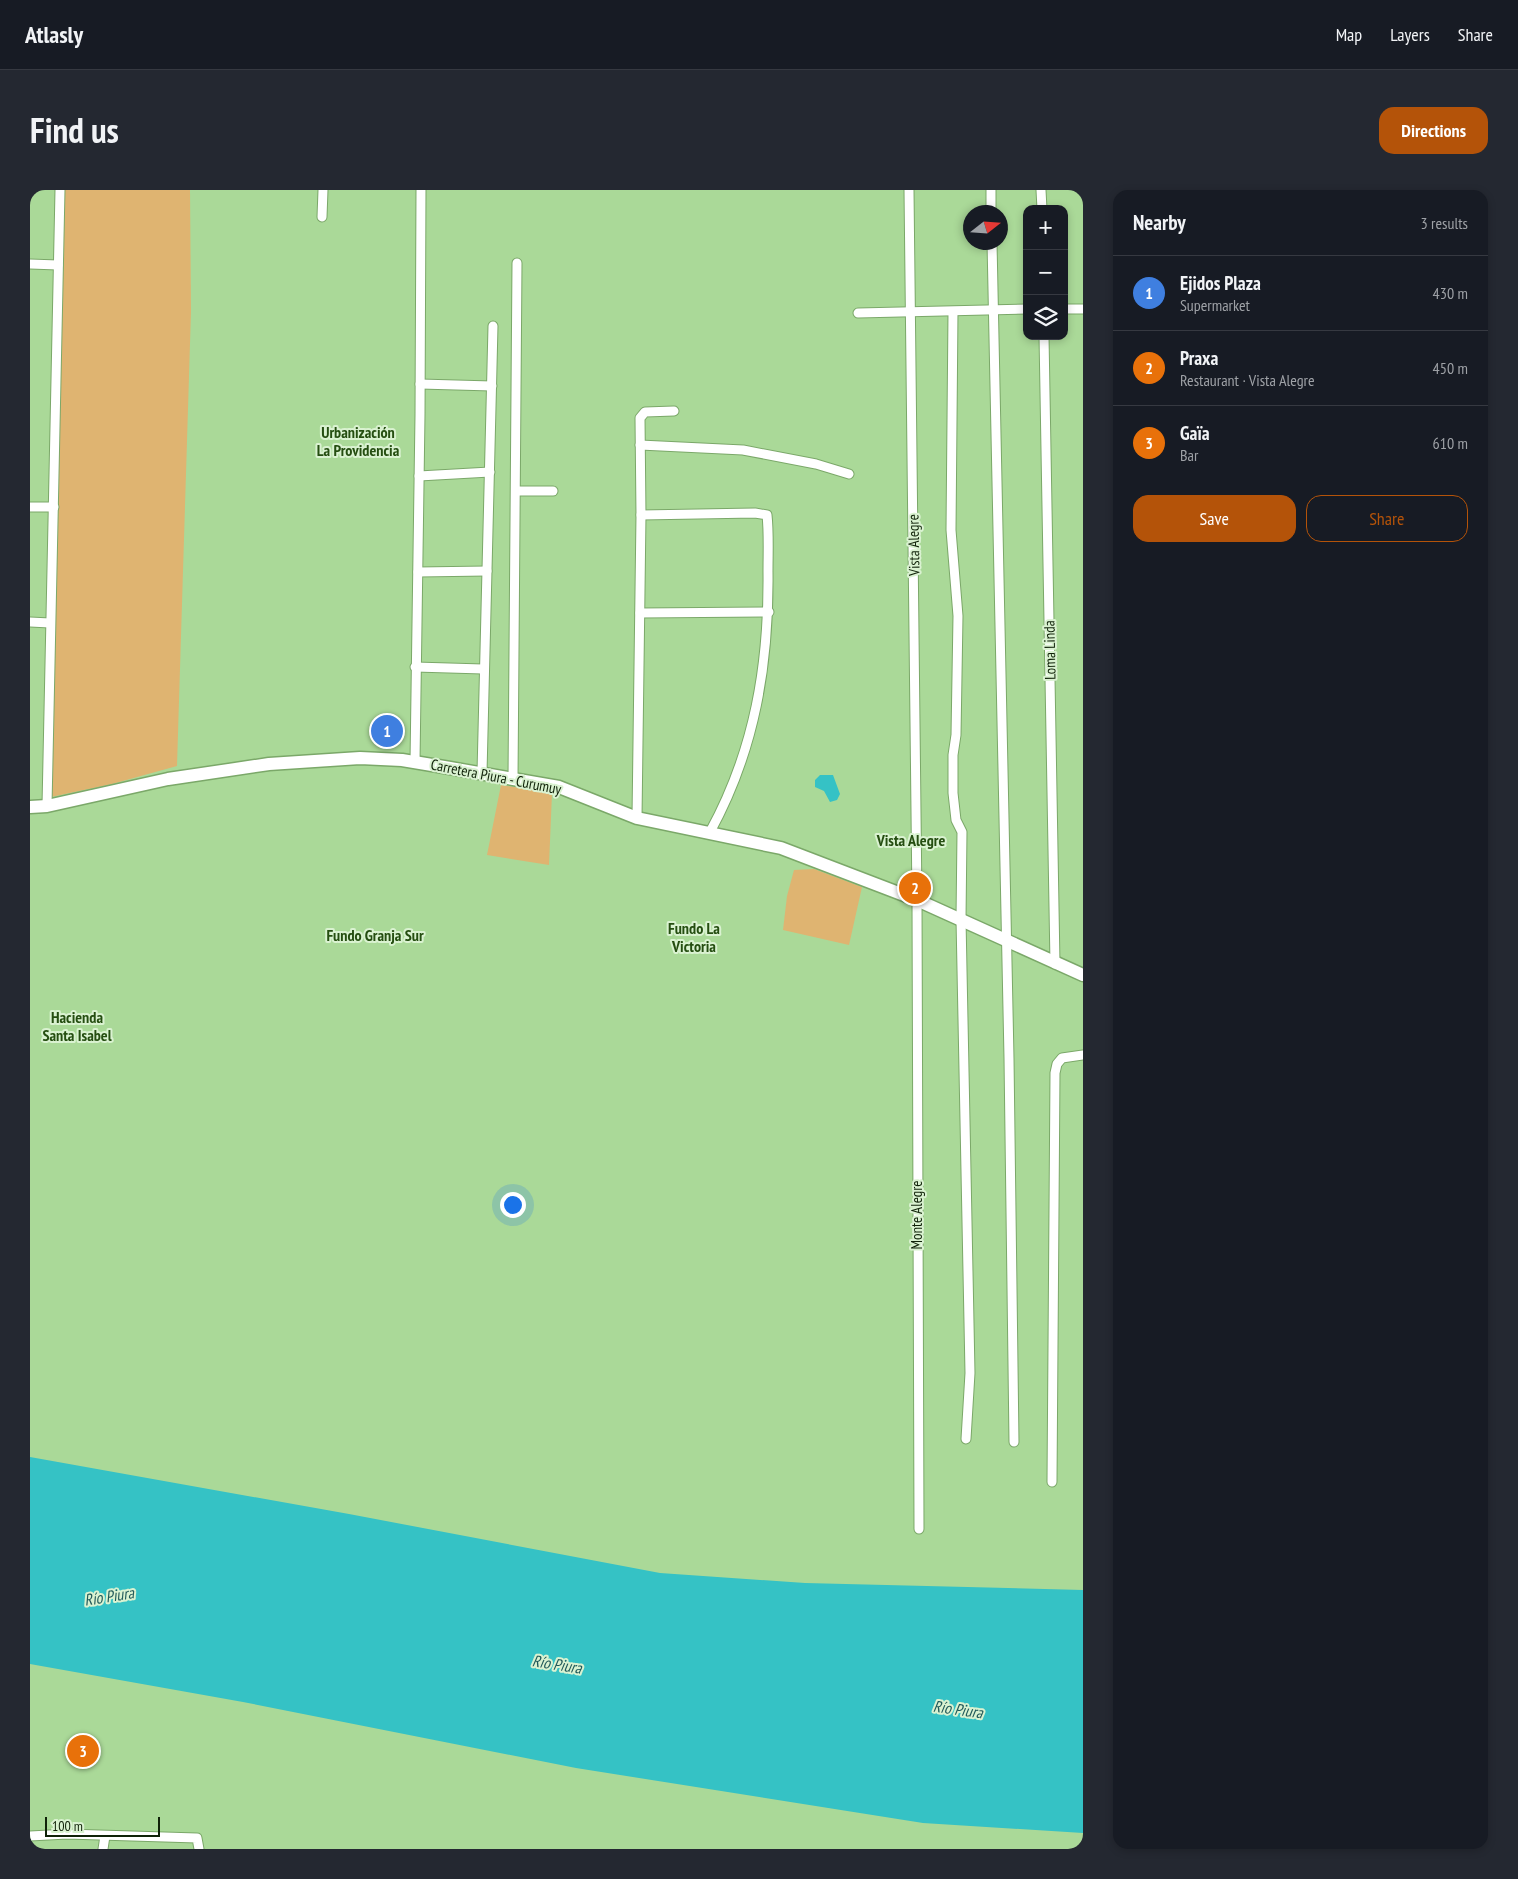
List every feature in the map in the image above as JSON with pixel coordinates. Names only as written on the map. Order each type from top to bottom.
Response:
[{"type":"main road","name":"Carretera Piura - Curumuy","points":[[30,807],[47,806],[168,779],[269,764],[344,758],[415,762],[559,787],[636,818],[781,848],[917,900],[961,919],[1007,943],[1083,975]]},
{"type":"street","points":[[47,806],[60,190]]},
{"type":"street","points":[[322,217],[323,190]]},
{"type":"street","points":[[415,762],[421,190]]},
{"type":"street","name":"Vista Alegre","points":[[909,190],[917,900]]},
{"type":"street","points":[[991,190],[992,205]]},
{"type":"street","points":[[1041,190],[1042,205]]},
{"type":"street","points":[[992,250],[1007,943],[1014,1442]]},
{"type":"street","points":[[513,779],[517,263]]},
{"type":"street","points":[[30,264],[58,265]]},
{"type":"street","points":[[1068,309],[1083,309]]},
{"type":"street","points":[[858,313],[1023,310]]},
{"type":"street","points":[[953,312],[951,530],[958,616],[953,793],[956,820],[962,832],[961,919],[970,1373],[966,1438]]},
{"type":"street","points":[[482,773],[483,669],[493,326]]},
{"type":"street","name":"Loma Linda","points":[[1044,340],[1056,964]]},
{"type":"street","points":[[420,384],[492,386]]},
{"type":"street","points":[[636,818],[641,414],[651,411],[674,411]]},
{"type":"street","points":[[640,445],[743,450],[816,464],[849,474]]},
{"type":"street","points":[[419,476],[490,472]]},
{"type":"street","points":[[516,491],[554,491]]},
{"type":"street","points":[[30,507],[54,507]]},
{"type":"street","points":[[641,515],[755,513],[767,515],[768,640],[759,694],[751,731],[737,779],[710,832]]},
{"type":"street","points":[[418,572],[487,571]]},
{"type":"street","points":[[640,613],[769,612]]},
{"type":"street","points":[[30,622],[50,623]]},
{"type":"street","points":[[415,667],[483,669]]},
{"type":"street","name":"Monte Alegre","points":[[917,900],[919,1529]]},
{"type":"street","points":[[1052,1482],[1055,1073],[1057,1064],[1062,1058],[1083,1055]]},
{"type":"street","points":[[30,1836],[67,1834],[197,1838],[199,1849]]},
{"type":"street","points":[[103,1849],[105,1836]]},
{"type":"shaded area","points":[[65,190],[190,190],[191,311],[177,766],[112,784],[51,797]]},
{"type":"shaded area","points":[[501,785],[552,793],[549,865],[487,855]]},
{"type":"shaded area","points":[[814,869],[862,887],[849,945],[783,930],[787,896],[794,870]]},
{"type":"water","points":[[820,775],[833,775],[840,794],[837,800],[830,802],[824,791],[815,787],[815,780]]},
{"type":"water","name":"Río Piura","points":[[30,1457],[349,1514],[660,1573],[805,1583],[1083,1590],[1083,1833],[923,1823],[576,1768],[243,1702],[30,1664]]},
{"type":"place","name":"Ejidos Plaza","points":[[387,731]]},
{"type":"place","name":"Praxa","points":[[915,888]]},
{"type":"place","name":"Gaïa","points":[[83,1751]]},
{"type":"district","name":"Urbanización La Providencia","points":[[358,441]]},
{"type":"district","name":"Vista Alegre","points":[[911,840]]},
{"type":"district","name":"Fundo Granja Sur","points":[[375,935]]},
{"type":"district","name":"Fundo La Victoria","points":[[694,937]]},
{"type":"district","name":"Hacienda Santa Isabel","points":[[77,1026]]}]
